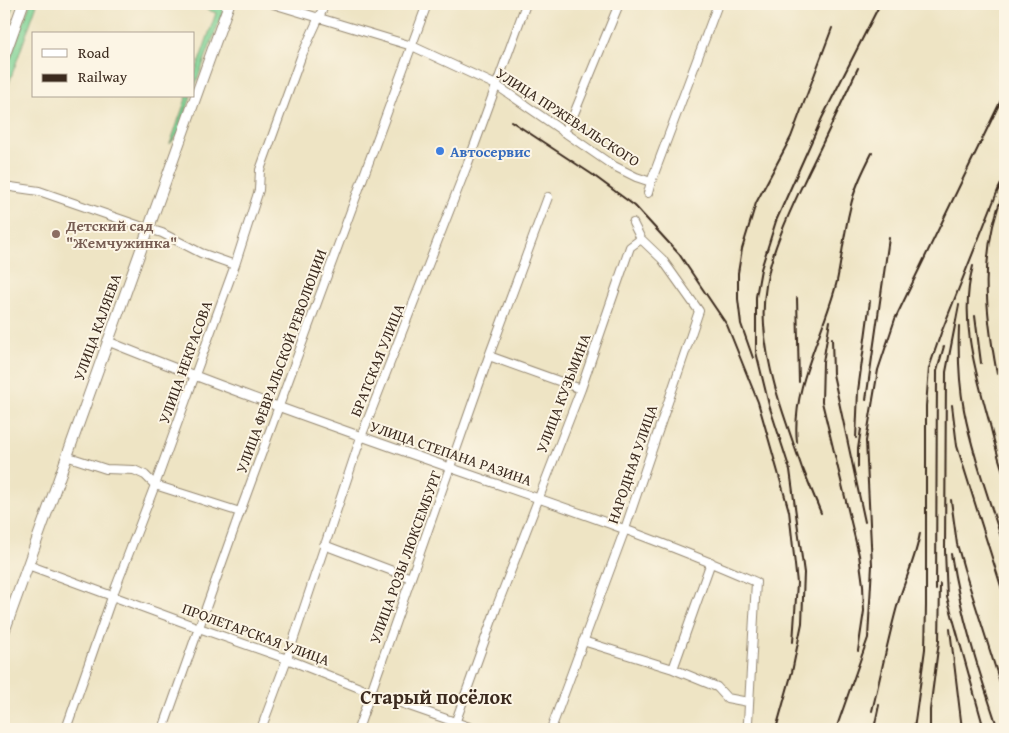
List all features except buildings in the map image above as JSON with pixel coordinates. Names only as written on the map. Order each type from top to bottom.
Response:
[{"type":"street","points":[[4,57],[11,27],[23,4]]},
{"type":"street","name":"УЛИЦА КАЛЯЕВА","points":[[4,632],[229,4]]},
{"type":"street","name":"УЛИЦА ПРЖЕВАЛЬСКОГО","points":[[273,4],[412,46],[496,85],[612,165],[651,182]]},
{"type":"street","name":"УЛИЦА НЕКРАСОВА","points":[[66,729],[112,597],[235,265],[259,190],[260,170],[301,57],[325,4]]},
{"type":"street","name":"УЛИЦА ФЕВРАЛЬСКОЙ РЕВОЛЮЦИИ","points":[[163,729],[240,512],[427,4]]},
{"type":"street","name":"БРАТСКАЯ УЛИЦА","points":[[261,729],[287,659],[361,437],[465,172],[526,4]]},
{"type":"street","points":[[563,132],[571,121],[620,4]]},
{"type":"street","points":[[648,193],[718,4]]},
{"type":"street","points":[[4,186],[39,191],[148,228],[162,233],[201,254],[235,265]]},
{"type":"street","name":"УЛИЦА РОЗЫ ЛЮКСЕМБУРГ","points":[[358,729],[489,356],[548,197]]},
{"type":"street","name":"НАРОДНАЯ УЛИЦА","points":[[551,729],[625,529],[699,312],[662,259],[641,239],[633,223]]},
{"type":"street","name":"УЛИЦА КУЗЬМИНА","points":[[455,726],[538,498],[581,389],[630,247],[641,239]]},
{"type":"street","name":"УЛИЦА СТЕПАНА РАЗИНА","points":[[107,342],[278,408],[625,529],[711,562],[756,582],[748,702]]},
{"type":"street","points":[[489,356],[581,389]]},
{"type":"street","points":[[66,456],[106,469],[134,470],[145,475],[155,485],[240,512]]},
{"type":"street","points":[[324,546],[411,578]]},
{"type":"street","points":[[673,669],[711,562]]},
{"type":"street","name":"ПРОЛЕТАРСКАЯ УЛИЦА","points":[[28,565],[287,659],[455,726],[474,729]]},
{"type":"street","points":[[583,641],[673,669],[717,687],[727,698],[748,702],[746,729]]},
{"type":"green space","points":[[4,4],[14,4],[8,19],[4,22]]},
{"type":"green space","points":[[30,4],[37,4],[4,97],[4,76]]},
{"type":"green space","points":[[194,4],[226,4],[195,85],[195,73],[216,13]]},
{"type":"green space","points":[[186,98],[190,98],[180,132],[170,144]]},
{"type":"railway","points":[[776,729],[792,672],[802,623],[804,573],[790,470],[769,405],[756,352],[756,297],[761,269],[776,221],[822,118],[880,4]]},
{"type":"railway","points":[[753,358],[741,324],[738,299],[738,273],[742,249],[756,203],[791,137],[832,28]]},
{"type":"railway","points":[[804,474],[779,401],[769,363],[764,325],[766,284],[776,245],[784,226],[858,68]]},
{"type":"railway","points":[[836,729],[868,638],[872,565],[866,441],[878,370],[895,319],[1005,92]]},
{"type":"railway","points":[[511,121],[593,175],[635,206],[679,254],[727,325],[758,402],[789,511],[797,583],[793,642]]},
{"type":"railway","points":[[797,442],[796,421],[804,380],[837,281],[846,227],[854,194],[872,153]]},
{"type":"railway","points":[[914,729],[925,649],[926,406],[929,368],[941,333],[1005,176]]},
{"type":"railway","points":[[997,374],[987,304],[987,282],[991,237],[1004,191]]},
{"type":"railway","points":[[866,400],[889,238]]},
{"type":"railway","points":[[973,266],[969,285],[968,305],[970,344],[1005,477]]},
{"type":"railway","points":[[797,298],[799,382]]},
{"type":"railway","points":[[856,438],[858,391],[870,301]]},
{"type":"railway","points":[[959,305],[946,372],[945,551],[947,597],[984,729]]},
{"type":"railway","points":[[975,316],[981,363]]},
{"type":"railway","points":[[830,321],[823,362],[822,402],[859,555],[864,611],[858,651]]},
{"type":"railway","points":[[959,326],[959,368],[964,410],[977,463],[1005,550]]},
{"type":"railway","points":[[832,338],[833,374],[865,522]]},
{"type":"railway","points":[[936,590],[937,371],[944,346]]},
{"type":"railway","points":[[952,405],[957,446],[1005,599]]},
{"type":"railway","points":[[858,467],[861,429]]},
{"type":"railway","points":[[803,469],[821,513]]},
{"type":"railway","points":[[951,500],[957,544],[1005,698]]},
{"type":"railway","points":[[872,711],[894,616],[916,551],[920,533]]},
{"type":"railway","points":[[951,554],[971,642],[998,729]]},
{"type":"railway","points":[[930,729],[930,710],[939,641],[940,584]]},
{"type":"railway","points":[[950,629],[962,729]]},
{"type":"railway","points":[[1000,692],[1005,713]]},
{"type":"railway","points":[[874,729],[879,705]]},
{"type":"place","name":"Автосервис","points":[[440,151]]},
{"type":"place","name":"Детский сад \"Жемчужинка\"","points":[[56,234]]},
{"type":"district","name":"Старый посёлок","points":[[436,696]]}]
